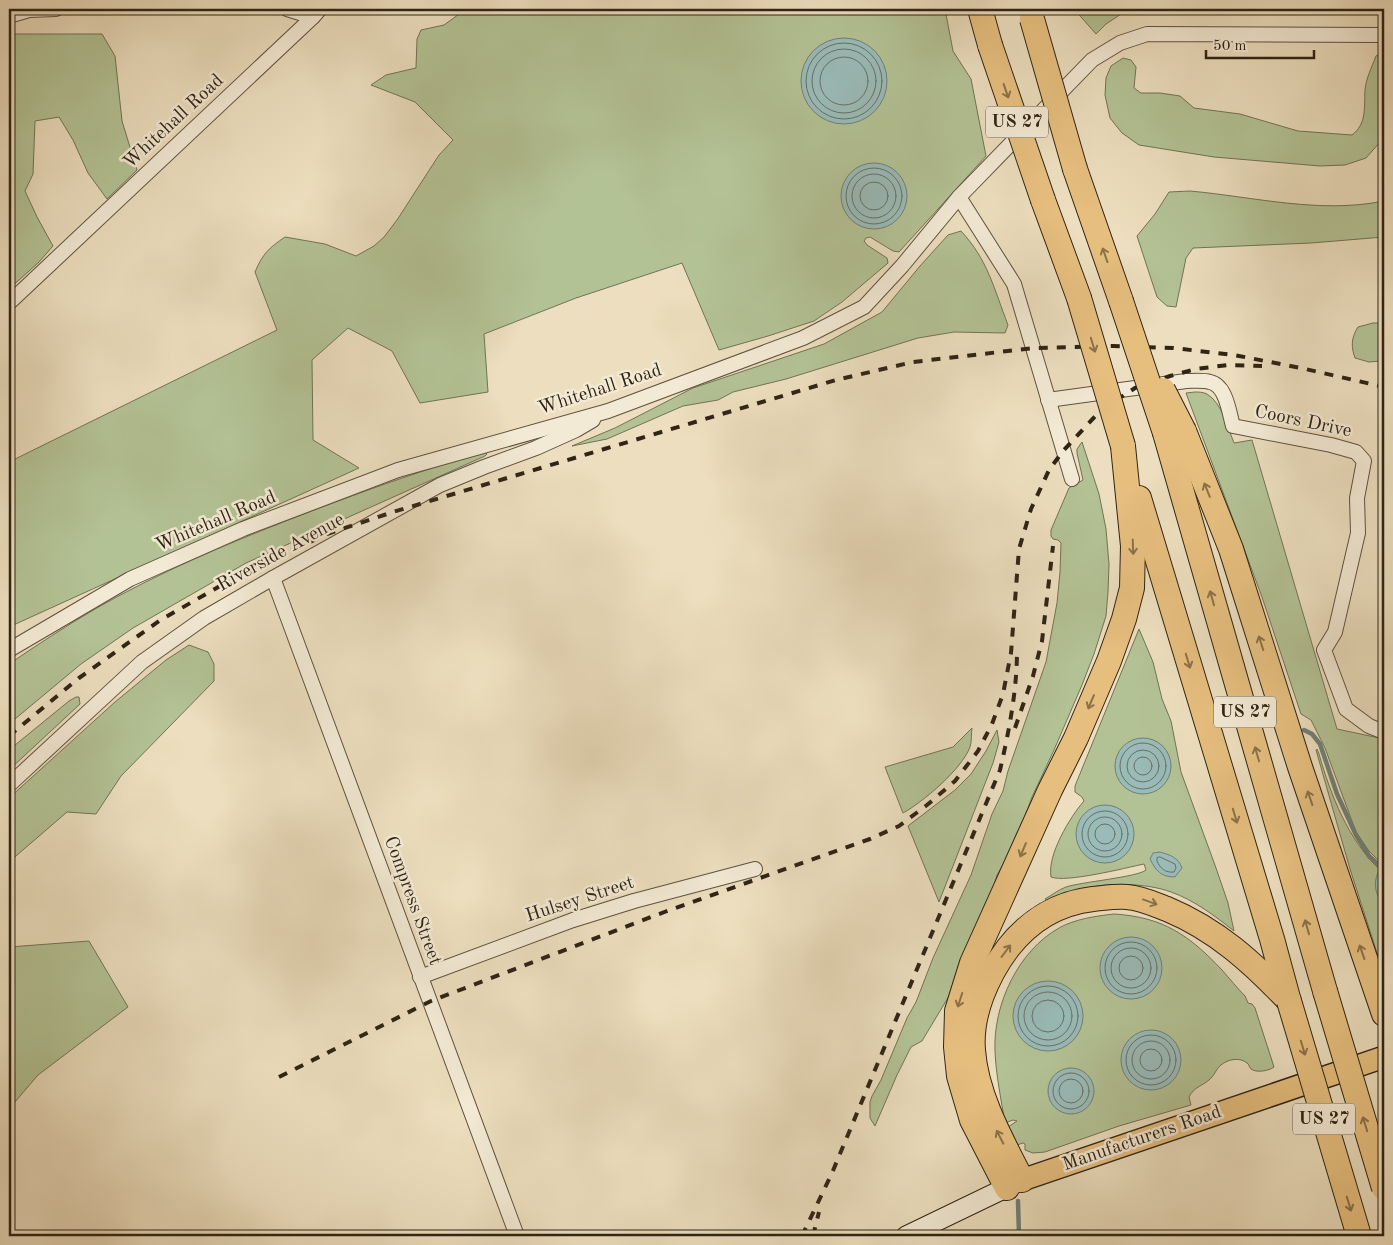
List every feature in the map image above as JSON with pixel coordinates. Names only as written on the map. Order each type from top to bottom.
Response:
[{"type":"highway","name":"US 27","points":[[980,9],[990,45],[1043,200],[1079,298],[1272,939],[1359,1236]]},
{"type":"highway","name":"US 27","points":[[1031,14],[1075,169],[1129,324],[1174,432],[1325,991],[1384,1188]]},
{"type":"highway","points":[[1174,432],[1231,549],[1300,767],[1384,1014]]},
{"type":"highway","points":[[1014,1184],[972,1120],[959,1076],[956,1047],[957,1011],[972,964],[1039,814],[1076,738],[1109,661],[1124,618],[1132,588],[1133,546],[1123,446]]},
{"type":"highway","points":[[1014,1184],[988,1110],[973,1050],[979,1003],[998,961],[1017,936],[1032,922],[1066,904],[1084,900],[1120,897],[1145,900],[1176,913],[1233,947],[1289,1001]]},
{"type":"main road","name":"Manufacturers Road","points":[[906,1236],[1014,1184],[1384,1057]]},
{"type":"street","points":[[9,16],[29,10],[56,9]]},
{"type":"street","points":[[287,9],[317,13]]},
{"type":"street","name":"Whitehall Road","points":[[9,303],[317,13]]},
{"type":"street","name":"Whitehall Road","points":[[9,650],[130,579],[243,529],[398,470],[608,410],[803,338],[864,307],[902,266],[959,197],[1092,60],[1120,43],[1147,34],[1384,35]]},
{"type":"street","points":[[959,197],[1014,284],[1072,479]]},
{"type":"street","name":"Coors Drive","points":[[1048,400],[1186,381],[1209,381],[1216,384],[1222,392],[1233,426],[1331,445],[1356,452],[1364,461],[1357,498],[1358,533],[1335,632],[1324,650],[1346,709],[1368,726],[1384,732]]},
{"type":"street","name":"Riverside Avenue","points":[[9,784],[142,662],[204,618],[440,485],[576,430],[608,410]]},
{"type":"street","name":"Compress Street","points":[[273,578],[517,1236]]},
{"type":"street","name":"Hulsey Street","points":[[420,977],[572,920],[634,901],[754,869]]},
{"type":"green space","points":[[466,9],[945,9],[953,51],[971,79],[986,156],[899,252],[893,251],[870,237],[866,238],[864,241],[867,245],[887,258],[888,263],[842,302],[814,321],[719,350],[682,263],[576,298],[484,334],[488,392],[420,403],[392,351],[348,328],[312,360],[313,440],[359,468],[9,627],[9,462],[277,330],[255,272],[267,252],[285,237],[325,244],[356,256],[374,246],[384,237],[439,155],[453,140],[415,102],[371,85],[386,75],[416,68],[417,39],[421,30],[444,25]]},
{"type":"green space","points":[[1074,9],[1127,10],[1106,24],[1096,34]]},
{"type":"green space","points":[[9,34],[102,34],[115,56],[122,121],[137,170],[107,199],[88,173],[73,140],[59,117],[35,121],[33,174],[25,191],[53,246],[39,262],[9,289]]},
{"type":"green space","points":[[1383,52],[1384,134],[1380,142],[1366,158],[1345,165],[1320,166],[1214,157],[1139,145],[1122,133],[1110,118],[1105,95],[1106,78],[1111,66],[1123,58],[1131,60],[1136,67],[1134,88],[1141,93],[1180,96],[1194,108],[1240,114],[1298,131],[1352,135],[1357,131],[1362,120],[1369,73],[1376,56]]},
{"type":"green space","points":[[1190,191],[1312,205],[1360,205],[1384,201],[1384,237],[1311,243],[1193,248],[1186,258],[1176,307],[1167,306],[1157,297],[1137,236],[1155,214],[1169,192]]},
{"type":"green space","points":[[961,231],[978,253],[989,275],[1008,325],[1005,333],[954,332],[918,338],[786,379],[733,392],[718,400],[683,406],[607,439],[572,446],[615,428],[693,388],[824,344],[882,312],[948,235]]},
{"type":"green space","points":[[1373,323],[1384,323],[1384,364],[1381,361],[1369,362],[1355,358],[1352,346],[1358,327]]},
{"type":"green space","points":[[1186,393],[1207,394],[1217,403],[1234,443],[1252,440],[1337,729],[1384,739],[1384,988],[1378,966],[1378,956],[1350,869],[1317,749],[1335,801],[1350,831],[1358,844],[1379,869],[1383,865],[1369,851],[1356,832],[1325,748],[1311,720],[1301,714],[1262,597]]},
{"type":"green space","points":[[1082,442],[1099,494],[1106,529],[1109,564],[1106,616],[1082,685],[1008,856],[997,875],[992,893],[949,996],[922,1041],[911,1047],[875,1126],[870,1118],[872,1096],[916,1002],[933,958],[971,875],[992,814],[1003,791],[1008,771],[1046,662],[1057,603],[1060,572],[1061,543],[1053,539],[1051,530],[1069,488],[1083,480],[1077,453],[1077,449]]},
{"type":"green space","points":[[484,452],[487,454],[485,456],[246,563],[133,628],[81,664],[9,724],[9,664],[95,609],[216,549],[387,483]]},
{"type":"green space","points":[[1139,629],[1153,662],[1162,699],[1171,721],[1181,772],[1228,903],[1234,931],[1188,899],[1161,889],[1139,885],[1104,885],[1079,890],[1050,902],[1045,899],[1066,887],[1132,875],[1146,870],[1144,864],[1082,877],[1051,877],[1052,858],[1056,848],[1066,826],[1084,801],[1075,792],[1075,786]]},
{"type":"green space","points":[[189,645],[208,652],[214,664],[214,681],[121,776],[96,814],[67,812],[9,862],[9,798],[115,702],[166,660]]},
{"type":"green space","points":[[76,697],[79,697],[80,704],[9,770],[9,750]]},
{"type":"green space","points":[[972,728],[970,747],[966,756],[951,775],[921,801],[903,813],[885,767],[953,747]]},
{"type":"green space","points":[[997,730],[999,742],[993,763],[939,902],[908,826],[955,790],[971,774]]},
{"type":"green space","points":[[1114,914],[1147,919],[1161,924],[1186,938],[1210,958],[1245,996],[1248,1003],[1252,1004],[1255,1008],[1274,1067],[1256,1071],[1251,1069],[1248,1063],[1244,1061],[1227,1061],[1219,1067],[1209,1080],[1191,1094],[1189,1097],[1191,1105],[1119,1126],[1045,1152],[1033,1153],[1025,1150],[1025,1144],[1023,1143],[1017,1145],[1008,1127],[1017,1121],[1013,1120],[1005,1123],[995,1051],[995,1033],[1004,998],[1020,965],[1031,950],[1044,938],[1072,922]]},
{"type":"green space","points":[[89,941],[128,1007],[38,1075],[9,1109],[9,947]]},
{"type":"water","points":[[844,38],[861,41],[875,50],[884,64],[887,81],[884,98],[875,112],[861,121],[844,124],[827,121],[813,112],[804,98],[801,81],[804,64],[813,50],[827,41]]},
{"type":"water","points":[[874,163],[887,166],[897,173],[904,183],[907,196],[904,209],[897,219],[887,226],[874,229],[861,226],[851,219],[844,209],[841,196],[844,183],[851,173],[861,166]]},
{"type":"water","points":[[1143,738],[1154,740],[1163,746],[1169,755],[1171,766],[1169,777],[1163,786],[1154,792],[1143,794],[1132,792],[1123,786],[1117,777],[1115,766],[1117,755],[1123,746],[1132,740]]},
{"type":"water","points":[[1105,805],[1121,810],[1129,818],[1134,834],[1129,850],[1121,858],[1105,863],[1089,858],[1081,850],[1076,834],[1081,818],[1089,810]]},
{"type":"water","points":[[1160,852],[1173,857],[1180,864],[1182,868],[1175,877],[1163,874],[1152,863],[1150,859],[1153,853]]},
{"type":"water","points":[[1384,863],[1384,905],[1377,894],[1375,884],[1380,868]]},
{"type":"water","points":[[1125,937],[1137,937],[1153,946],[1160,956],[1162,968],[1160,980],[1153,990],[1137,999],[1125,999],[1114,994],[1105,985],[1100,974],[1100,962],[1105,951],[1114,942]]},
{"type":"water","points":[[1048,981],[1061,984],[1073,991],[1080,1003],[1083,1016],[1080,1029],[1073,1041],[1061,1048],[1048,1051],[1035,1048],[1023,1041],[1016,1029],[1013,1016],[1016,1003],[1023,991],[1035,984]]},
{"type":"water","points":[[1151,1030],[1168,1035],[1176,1043],[1181,1060],[1176,1077],[1168,1085],[1151,1090],[1134,1085],[1126,1077],[1121,1060],[1126,1043],[1134,1035]]},
{"type":"water","points":[[1066,1068],[1076,1068],[1088,1074],[1093,1082],[1093,1100],[1088,1108],[1080,1113],[1066,1114],[1058,1111],[1051,1104],[1048,1096],[1048,1086],[1051,1078],[1058,1071]]},
{"type":"waterway","points":[[1304,730],[1312,734],[1320,744],[1337,794],[1356,835],[1369,856],[1381,867]]},
{"type":"waterway","points":[[1018,1201],[1019,1236]]},
{"type":"railway","points":[[9,736],[79,678],[159,621],[239,575],[327,534],[393,512],[836,380],[913,362],[1034,348],[1113,346],[1173,348],[1234,355],[1384,387]]},
{"type":"railway","points":[[279,1077],[431,1001],[667,911],[870,839],[899,826],[955,781],[978,751],[992,724],[1003,694],[1011,653],[1019,549],[1031,509],[1049,470],[1063,451],[1101,410],[1135,388],[1196,369],[1228,365],[1262,366]]},
{"type":"railway","points":[[1015,728],[1033,676],[1042,641],[1053,546]]},
{"type":"railway","points":[[802,1236],[832,1173],[1000,770],[1012,711],[1016,681],[1017,650]]},
{"type":"railway","points":[[813,1236],[819,1212]]}]
